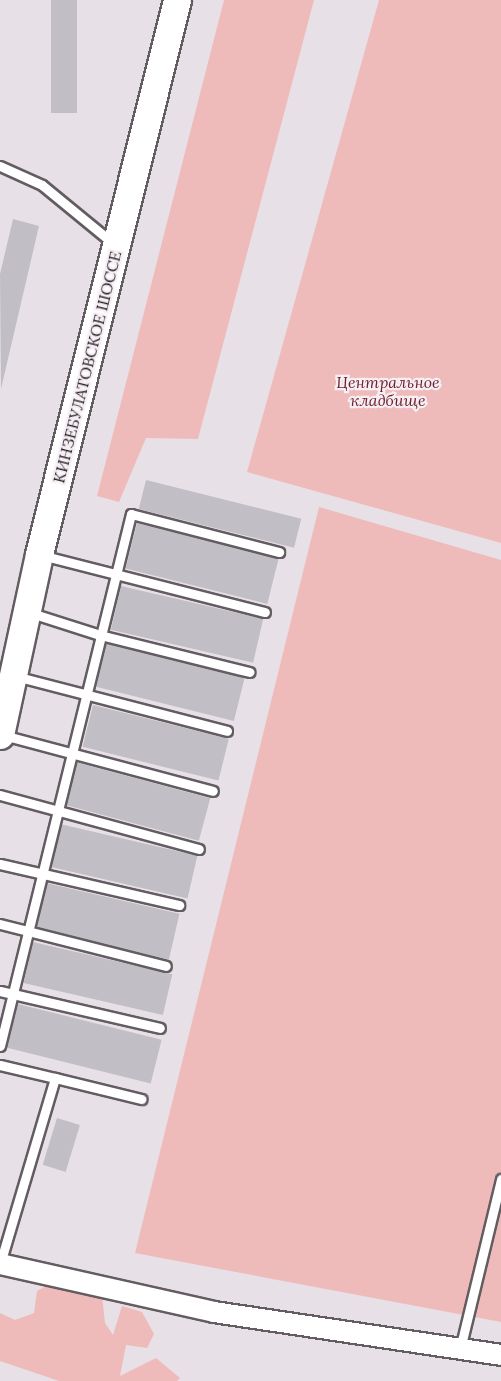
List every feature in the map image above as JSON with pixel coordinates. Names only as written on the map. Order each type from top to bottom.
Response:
[{"type":"main road","name":"КИНЗЕБУЛАТОВСКОЕ ШОССЕ","points":[[0,735],[39,554],[177,0]]},
{"type":"street","points":[[0,1264],[214,1312],[501,1355]]},
{"type":"lane","points":[[0,166],[42,185],[117,247]]},
{"type":"lane","points":[[0,1046],[70,752],[131,514],[279,552]]},
{"type":"lane","points":[[39,554],[265,612]]},
{"type":"lane","points":[[27,612],[100,635],[249,672]]},
{"type":"lane","points":[[14,676],[227,731]]},
{"type":"lane","points":[[0,735],[213,791]]},
{"type":"lane","points":[[0,795],[199,849]]},
{"type":"lane","points":[[0,864],[179,904]]},
{"type":"lane","points":[[0,924],[27,933],[166,966]]},
{"type":"lane","points":[[0,991],[12,996],[160,1028]]},
{"type":"lane","points":[[0,1065],[141,1099]]},
{"type":"lane","points":[[0,1264],[55,1078]]},
{"type":"lane","points":[[460,1349],[501,1179]]},
{"type":"green space","points":[[224,0],[314,0],[198,439],[146,438],[119,502],[97,496]]},
{"type":"green space","name":"Центральное кладбище","points":[[379,0],[501,0],[501,543],[247,472]]},
{"type":"green space","points":[[319,507],[501,560],[501,1322],[135,1253]]},
{"type":"green space","points":[[50,1284],[102,1295],[105,1323],[113,1335],[122,1306],[142,1312],[154,1334],[147,1348],[126,1345],[120,1376],[156,1358],[180,1378],[177,1381],[59,1381],[0,1361],[0,1313],[15,1320],[34,1313],[37,1291]]},
{"type":"building","points":[[51,0],[77,0],[77,113],[51,113]]},
{"type":"building","points":[[13,219],[39,226],[1,389],[0,274]]},
{"type":"building","points":[[146,480],[301,519],[294,548],[139,509]]},
{"type":"building","points":[[137,523],[279,558],[267,604],[126,569]]},
{"type":"building","points":[[121,586],[263,619],[253,663],[111,630]]},
{"type":"building","points":[[107,643],[245,677],[234,721],[96,687]]},
{"type":"building","points":[[93,705],[229,739],[218,781],[83,747]]},
{"type":"building","points":[[75,762],[210,798],[199,841],[64,805]]},
{"type":"building","points":[[60,824],[197,856],[187,899],[50,867]]},
{"type":"building","points":[[46,883],[179,914],[169,960],[35,929]]},
{"type":"building","points":[[33,942],[172,974],[163,1015],[24,983]]},
{"type":"building","points":[[18,1004],[162,1040],[151,1083],[7,1048]]},
{"type":"building","points":[[57,1118],[80,1125],[66,1172],[43,1165]]}]
